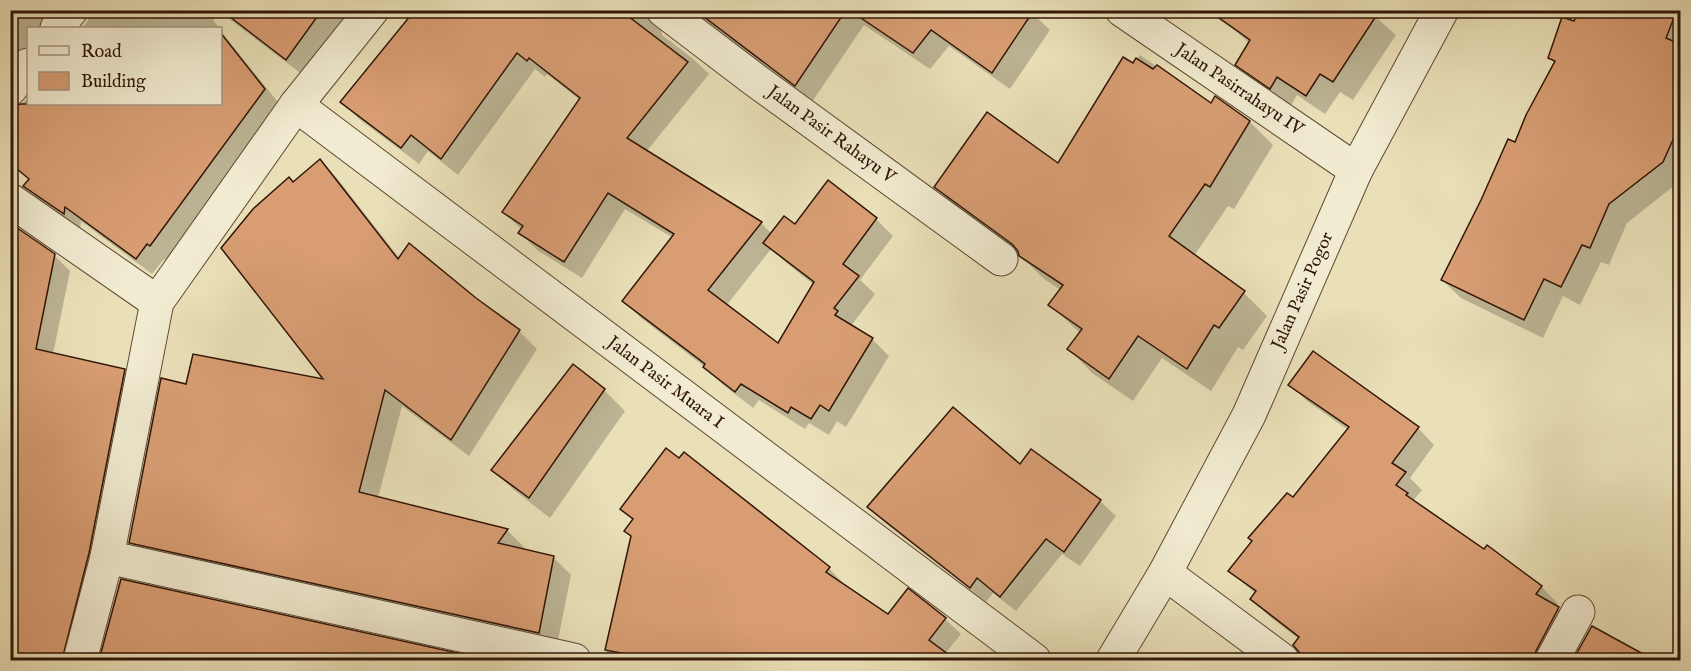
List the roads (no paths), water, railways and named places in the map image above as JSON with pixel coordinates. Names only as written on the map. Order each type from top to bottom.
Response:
[{"type":"street","points":[[58,27],[71,10]]},
{"type":"street","points":[[81,660],[107,557],[157,302],[296,105],[372,10]]},
{"type":"street","name":"Jalan Pasir Rahayu V","points":[[663,10],[755,80],[1001,258]]},
{"type":"street","name":"Jalan Pasirrahayu IV","points":[[1122,10],[1356,170]]},
{"type":"street","name":"Jalan Pasir Pogor","points":[[1113,660],[1165,573],[1249,415],[1356,170],[1442,10]]},
{"type":"street","points":[[10,88],[27,66]]},
{"type":"street","name":"Jalan Pasir Muara I","points":[[296,105],[1034,660]]},
{"type":"street","points":[[10,200],[157,302]]},
{"type":"street","points":[[107,557],[574,660]]},
{"type":"street","points":[[1165,573],[1282,660]]},
{"type":"street","points":[[1552,660],[1578,612]]}]
